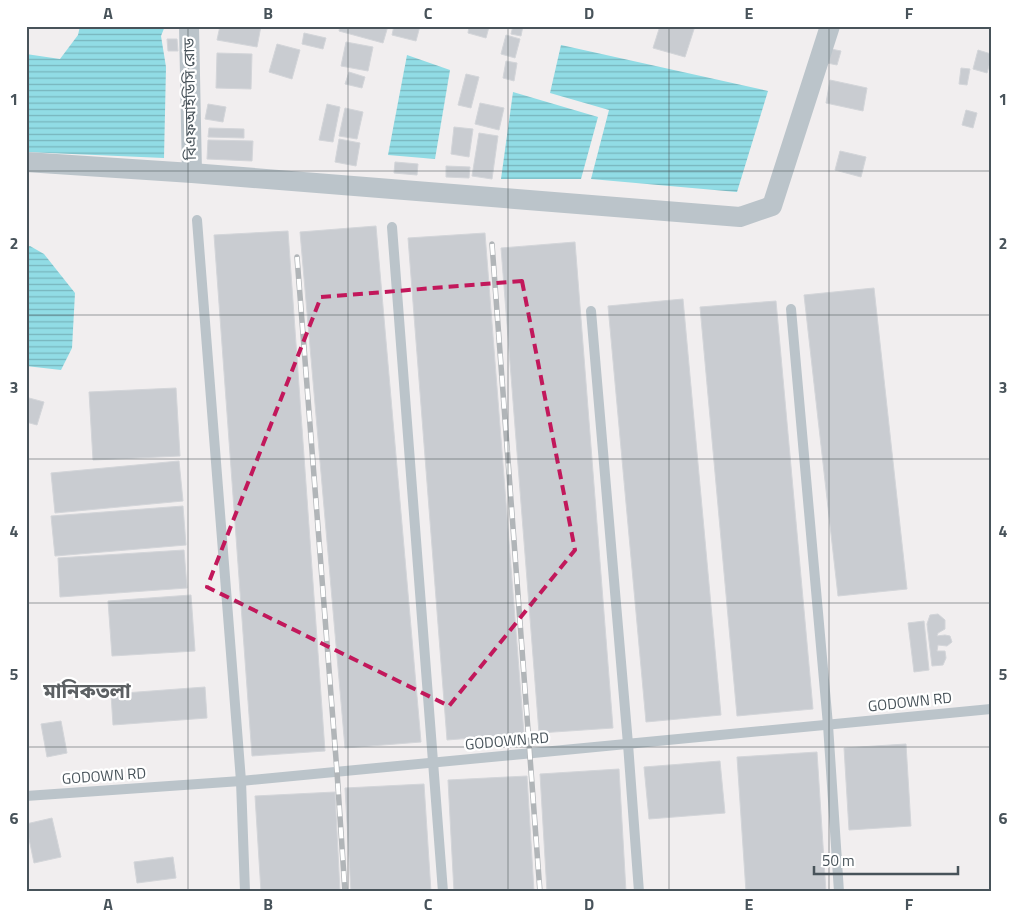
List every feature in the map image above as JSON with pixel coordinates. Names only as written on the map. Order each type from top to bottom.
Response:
[{"type":"street","name":"বিএফআইডিসি রোড","points":[[189,26],[192,173]]},
{"type":"street","points":[[26,162],[192,173],[740,217],[772,206],[830,26]]},
{"type":"lane","points":[[197,220],[241,781],[245,892]]},
{"type":"lane","points":[[392,227],[443,892]]},
{"type":"lane","points":[[791,309],[828,725],[839,892]]},
{"type":"lane","points":[[591,311],[639,892]]},
{"type":"lane","name":"GODOWN RD","points":[[26,796],[241,781],[991,709]]},
{"type":"highlighted area","points":[[522,281],[575,550],[449,706],[207,587],[321,297]]},
{"type":"water","points":[[80,26],[165,26],[161,36],[166,67],[164,158],[26,152],[26,54],[60,59],[78,35]]},
{"type":"water","points":[[561,45],[768,91],[737,192],[591,179],[609,110],[550,93]]},
{"type":"water","points":[[407,55],[450,70],[435,159],[388,155]]},
{"type":"water","points":[[513,92],[598,117],[581,179],[501,179]]},
{"type":"water","points":[[30,246],[44,254],[75,293],[72,348],[61,370],[26,366],[26,247]]},
{"type":"building","points":[[220,26],[261,26],[257,47],[217,40]]},
{"type":"building","points":[[340,26],[388,26],[383,43],[339,31]]},
{"type":"building","points":[[394,26],[420,26],[416,41],[392,35]]},
{"type":"building","points":[[469,26],[489,27],[486,38],[468,33]]},
{"type":"building","points":[[513,26],[523,26],[521,36],[511,34]]},
{"type":"building","points":[[660,26],[695,26],[685,57],[653,48]]},
{"type":"building","points":[[304,33],[326,38],[323,49],[302,44]]},
{"type":"building","points":[[506,35],[520,39],[515,58],[501,54]]},
{"type":"building","points":[[167,39],[177,39],[178,51],[168,51]]},
{"type":"building","points":[[346,42],[373,47],[368,71],[341,66]]},
{"type":"building","points":[[277,44],[300,50],[292,79],[269,72]]},
{"type":"building","points":[[831,49],[841,51],[837,65],[827,63]]},
{"type":"building","points":[[978,50],[991,54],[987,73],[973,69]]},
{"type":"building","points":[[217,53],[252,54],[251,89],[216,88]]},
{"type":"building","points":[[506,61],[517,63],[514,81],[503,78]]},
{"type":"building","points":[[961,68],[970,69],[967,85],[959,84]]},
{"type":"building","points":[[349,72],[365,77],[362,88],[345,84]]},
{"type":"building","points":[[466,74],[479,77],[471,108],[458,105]]},
{"type":"building","points":[[830,80],[867,88],[863,111],[826,103]]},
{"type":"building","points":[[480,103],[504,108],[499,130],[475,124]]},
{"type":"building","points":[[208,104],[226,107],[223,122],[205,119]]},
{"type":"building","points":[[327,104],[340,107],[333,142],[319,140]]},
{"type":"building","points":[[345,108],[363,112],[357,139],[339,136]]},
{"type":"building","points":[[966,110],[977,113],[973,128],[962,125]]},
{"type":"building","points":[[454,127],[473,129],[469,157],[451,154]]},
{"type":"building","points":[[209,128],[244,129],[244,138],[208,137]]},
{"type":"building","points":[[479,133],[498,136],[492,179],[472,176]]},
{"type":"building","points":[[339,139],[360,143],[356,166],[335,162]]},
{"type":"building","points":[[208,140],[253,141],[252,161],[207,159]]},
{"type":"building","points":[[840,151],[866,157],[861,177],[835,170]]},
{"type":"building","points":[[395,162],[418,164],[417,175],[394,173]]},
{"type":"building","points":[[446,166],[470,167],[469,178],[446,177]]},
{"type":"building","points":[[376,226],[421,742],[345,748],[300,232]]},
{"type":"building","points":[[288,231],[325,751],[252,756],[214,235]]},
{"type":"building","points":[[485,233],[524,734],[447,740],[408,238]]},
{"type":"building","points":[[575,242],[613,728],[539,733],[501,248]]},
{"type":"building","points":[[874,288],[907,589],[838,596],[804,295]]},
{"type":"building","points":[[683,299],[721,715],[646,722],[608,306]]},
{"type":"building","points":[[776,301],[813,709],[737,716],[700,307]]},
{"type":"building","points":[[176,388],[180,456],[93,460],[89,392]]},
{"type":"building","points":[[29,398],[44,402],[37,425],[26,422],[26,408]]},
{"type":"building","points":[[179,461],[183,501],[55,513],[51,473]]},
{"type":"building","points":[[183,506],[186,545],[55,556],[51,516]]},
{"type":"building","points":[[184,550],[187,588],[60,597],[58,558]]},
{"type":"building","points":[[191,595],[195,651],[112,656],[108,601]]},
{"type":"building","points":[[938,614],[945,620],[945,629],[938,633],[937,636],[950,636],[952,642],[947,646],[938,645],[937,651],[945,651],[946,658],[943,665],[932,666],[927,624],[930,615]]},
{"type":"building","points":[[924,621],[929,670],[914,672],[908,623]]},
{"type":"building","points":[[205,687],[207,718],[113,725],[111,694]]},
{"type":"building","points":[[61,721],[67,753],[47,757],[41,724]]},
{"type":"building","points":[[906,744],[911,826],[849,830],[844,748]]},
{"type":"building","points":[[817,752],[826,892],[746,892],[737,757]]},
{"type":"building","points":[[720,761],[725,813],[649,819],[644,767]]},
{"type":"building","points":[[619,769],[626,892],[547,892],[540,774]]},
{"type":"building","points":[[527,776],[534,892],[454,892],[448,780]]},
{"type":"building","points":[[424,784],[431,892],[351,892],[345,788]]},
{"type":"building","points":[[335,792],[340,892],[261,892],[255,796]]},
{"type":"building","points":[[52,818],[61,857],[34,863],[26,824]]},
{"type":"building","points":[[173,857],[176,878],[137,883],[134,862]]},
{"type":"railway","points":[[492,244],[540,892]]},
{"type":"railway","points":[[297,257],[345,892]]},
{"type":"district","name":"মানিকতলা","points":[[87,691]]}]
